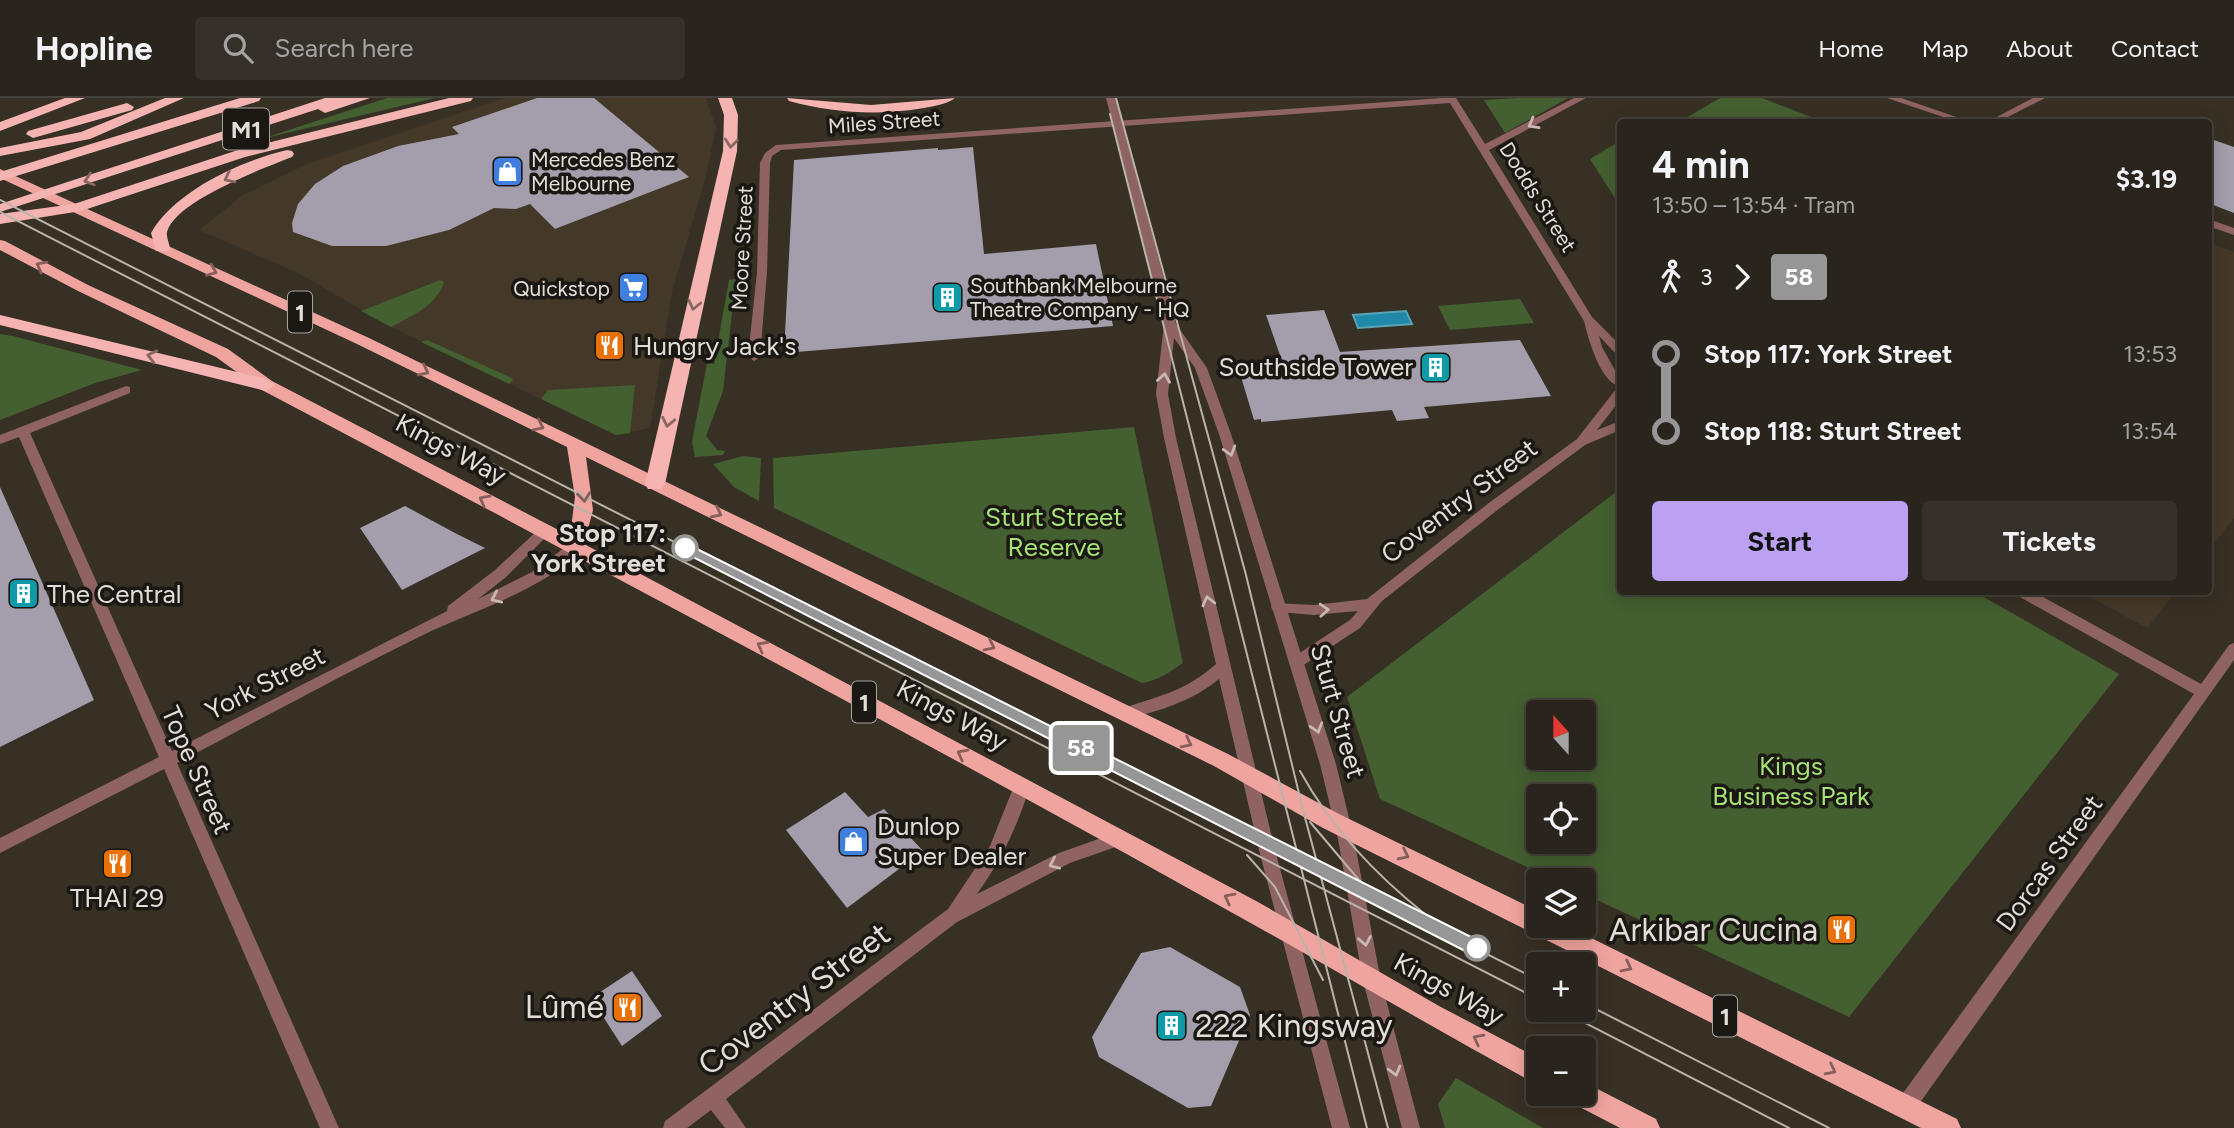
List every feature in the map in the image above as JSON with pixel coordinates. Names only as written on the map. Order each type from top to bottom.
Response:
[{"type":"highway","points":[[0,127],[78,98]]},
{"type":"highway","points":[[0,139],[68,125],[153,98]]},
{"type":"highway","points":[[0,152],[68,141],[177,98]]},
{"type":"highway","points":[[121,139],[240,98]]},
{"type":"highway","name":"M1","points":[[0,175],[254,98]]},
{"type":"highway","name":"M1","points":[[0,209],[339,98]]},
{"type":"highway","points":[[154,159],[363,98]]},
{"type":"highway","points":[[0,219],[76,208],[240,154],[464,98]]},
{"type":"highway","points":[[162,248],[157,240],[157,230],[166,220],[190,200],[236,174],[464,98]]},
{"type":"highway","points":[[655,484],[681,361],[723,188],[732,133],[725,98]]},
{"type":"highway","points":[[794,98],[855,108],[901,107],[948,98]]},
{"type":"highway","points":[[0,200],[119,123]]},
{"type":"highway","name":"1","points":[[0,175],[162,248],[575,444],[1126,713],[1342,826],[1526,917]]},
{"type":"highway","name":"Kings Way","points":[[0,244],[83,288],[222,353],[266,385],[707,616],[1289,931],[1373,981],[1526,1064]]},
{"type":"highway","points":[[0,320],[266,385]]},
{"type":"highway","points":[[573,548],[584,524],[586,505],[575,444]]},
{"type":"highway","name":"1","points":[[1568,938],[1948,1128]]},
{"type":"highway","points":[[1596,1102],[1647,1128]]},
{"type":"street","name":"Sturt Street","points":[[1111,98],[1170,324],[1201,368],[1225,434],[1328,764],[1373,981],[1410,1128]]},
{"type":"street","points":[[1485,149],[1581,98]]},
{"type":"street","points":[[1887,98],[1934,119]]},
{"type":"street","points":[[1892,98],[1957,119]]},
{"type":"street","name":"Miles Street","points":[[779,147],[1451,99]]},
{"type":"street","name":"Dodds Street","points":[[1451,99],[1485,149],[1588,319],[1597,347],[1617,381]]},
{"type":"street","points":[[1998,119],[2039,99]]},
{"type":"street","points":[[2020,119],[2039,99]]},
{"type":"street","name":"Moore Street","points":[[754,357],[762,272],[765,163],[768,155],[779,147]]},
{"type":"street","points":[[2212,224],[2234,232]]},
{"type":"street","name":"Dodds Street","points":[[1588,319],[1617,348]]},
{"type":"street","name":"Sturt Street","points":[[1170,324],[1162,394],[1223,667],[1342,1128]]},
{"type":"street","name":"Coventry Street","points":[[1581,442],[1617,387]]},
{"type":"street","points":[[0,440],[126,390]]},
{"type":"street","name":"Coventry Street","points":[[1297,662],[1355,624],[1370,604],[1495,505],[1581,442],[1617,426]]},
{"type":"street","name":"Tope Street","points":[[23,431],[166,761],[330,1128]]},
{"type":"street","name":"York Street","points":[[440,620],[488,584],[544,532]]},
{"type":"street","name":"York Street","points":[[0,846],[440,620],[531,581],[553,567],[573,548]]},
{"type":"street","points":[[2028,595],[2203,692]]},
{"type":"street","points":[[1278,607],[1324,610],[1370,604]]},
{"type":"street","name":"Dorcas Street","points":[[1905,1107],[2234,649]]},
{"type":"street","points":[[1126,713],[1184,697],[1198,689],[1223,667]]},
{"type":"street","name":"Coventry Street","points":[[951,916],[978,881],[1000,844],[1022,786]]},
{"type":"street","name":"Coventry Street","points":[[673,1128],[951,916],[1065,858],[1118,839]]},
{"type":"street","points":[[713,1098],[737,1128]]},
{"type":"shaded area","points":[[505,98],[706,98],[716,127],[706,176],[672,292],[650,428],[616,435],[391,327],[300,274],[199,230],[243,195],[307,164]]},
{"type":"shaded area","points":[[2212,244],[2234,252],[2234,518],[2212,546]]},
{"type":"shaded area","points":[[2086,595],[2174,595],[2147,628]]},
{"type":"green space","points":[[387,98],[435,98],[261,139]]},
{"type":"green space","points":[[1568,98],[1505,133],[1484,100]]},
{"type":"green space","points":[[1720,98],[1762,98],[1816,119],[1684,119]]},
{"type":"green space","points":[[1617,143],[1617,201],[1590,159]]},
{"type":"green space","points":[[736,279],[723,391],[706,436],[717,450],[725,451],[723,455],[695,457],[692,442],[707,363],[714,364],[729,280]]},
{"type":"green space","points":[[440,280],[444,282],[436,298],[391,327],[361,311]]},
{"type":"green space","points":[[1520,299],[1534,323],[1450,330],[1438,306]]},
{"type":"green space","points":[[0,334],[142,370],[95,383],[0,420]]},
{"type":"green space","points":[[427,340],[513,380],[509,384],[421,342]]},
{"type":"green space","points":[[635,385],[630,433],[616,435],[541,399],[548,390]]},
{"type":"green space","name":"Sturt Street Reserve","points":[[1134,427],[1183,663],[1148,682],[1142,683],[774,508],[773,458]]},
{"type":"green space","points":[[743,456],[761,458],[759,501],[734,487],[713,464]]},
{"type":"green space","name":"Kings Business Park","points":[[1617,491],[1617,595],[1980,595],[2119,674],[1849,1017],[1596,900],[1596,868],[1529,868],[1380,799],[1347,697]]},
{"type":"green space","points":[[1456,1078],[1543,1128],[1445,1128],[1438,1104]]},
{"type":"water","points":[[1406,311],[1412,324],[1358,328],[1353,315]]},
{"type":"building","name":"Mercedes Benz Melbourne","points":[[537,98],[594,98],[689,177],[555,229],[530,204],[516,209],[494,208],[449,230],[386,246],[332,246],[293,232],[292,223],[298,204],[315,184],[343,166],[398,146],[459,134],[452,127]]},
{"type":"building","points":[[2212,139],[2234,147],[2234,213],[2212,205]]},
{"type":"building","points":[[973,147],[984,254],[1096,244],[1113,326],[784,353],[794,160]]},
{"type":"building","name":"Southside Tower","points":[[1324,310],[1340,352],[1520,340],[1551,396],[1424,407],[1429,418],[1397,421],[1392,410],[1261,422],[1261,419],[1254,420],[1238,367],[1282,361],[1266,315]]},
{"type":"building","name":"The Central","points":[[0,487],[94,700],[0,747]]},
{"type":"building","points":[[405,506],[485,548],[402,590],[360,528]]},
{"type":"building","name":"Dunlop Super Dealer","points":[[845,792],[868,817],[884,809],[923,851],[847,908],[786,830]]},
{"type":"building","name":"222 Kingsway","points":[[1170,947],[1240,987],[1250,1015],[1211,1106],[1188,1108],[1099,1057],[1092,1037],[1141,953]]},
{"type":"building","name":"Lûmé","points":[[632,971],[662,1016],[622,1046],[591,998]]},
{"type":"tram line","points":[[1116,98],[1246,575],[1319,869]]},
{"type":"tram line","points":[[1110,114],[1299,859]]},
{"type":"tram line","points":[[0,200],[1299,859]]},
{"type":"tram line","points":[[0,212],[1304,879]]},
{"type":"tram line","name":"58","points":[[685,548],[1477,948]]},
{"type":"tram line","points":[[1300,771],[1340,831],[1372,867],[1426,915]]},
{"type":"tram line","points":[[1310,822],[1364,886]]},
{"type":"tram line","points":[[1247,855],[1275,887],[1323,980]]},
{"type":"tram line","points":[[1299,859],[1319,869]]},
{"type":"tram line","points":[[1299,859],[1304,879]]},
{"type":"tram line","points":[[1319,869],[1526,974]]},
{"type":"tram line","points":[[1319,869],[1324,890]]},
{"type":"tram line","points":[[1304,879],[1324,890]]},
{"type":"tram line","points":[[1304,879],[1367,1128]]},
{"type":"tram line","points":[[1324,890],[1526,993]]},
{"type":"tram line","points":[[1324,890],[1388,1128]]},
{"type":"tram line","points":[[1596,1009],[1829,1128]]},
{"type":"tram line","points":[[1583,1022],[1789,1128]]},
{"type":"place","name":"Mercedes Benz Melbourne","points":[[508,171]]},
{"type":"place","name":"Quickstop","points":[[633,288]]},
{"type":"place","name":"Southbank Melbourne Theatre Company - HQ","points":[[947,297]]},
{"type":"place","name":"Hungry Jack's","points":[[610,346]]},
{"type":"place","name":"Southside Tower","points":[[1436,367]]},
{"type":"place","name":"Stop 117: York Street","points":[[685,548]]},
{"type":"place","name":"The Central","points":[[24,594]]},
{"type":"place","name":"Dunlop Super Dealer","points":[[854,841]]},
{"type":"place","name":"THAI 29","points":[[117,863]]},
{"type":"place","name":"Arkibar Cucina","points":[[1841,930]]},
{"type":"place","name":"Lûmé","points":[[627,1007]]},
{"type":"place","name":"222 Kingsway","points":[[1172,1026]]}]
